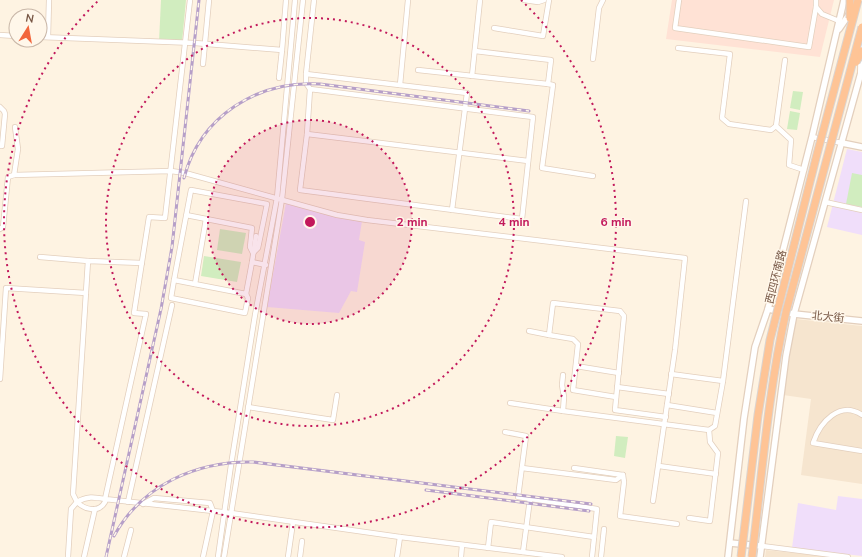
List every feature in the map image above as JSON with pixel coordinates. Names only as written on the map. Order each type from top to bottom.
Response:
[{"type":"highway","name":"西四环南路","points":[[766,364],[815,161],[850,29],[855,1]]},
{"type":"highway","name":"西四环南路","points":[[752,557],[773,381],[786,312],[862,28]]},
{"type":"highway","points":[[851,71],[862,51]]},
{"type":"highway","name":"西四环南路","points":[[741,557],[761,394]]},
{"type":"main road","name":"西四环南路","points":[[769,348],[855,1]]},
{"type":"main road","name":"西四环南路","points":[[752,557],[773,381],[780,343],[862,28]]},
{"type":"main road","points":[[861,71],[862,28]]},
{"type":"main road","name":"西四环南路","points":[[761,394],[766,364]]},
{"type":"main road","name":"西四环南路","points":[[741,557],[759,411]]},
{"type":"street","points":[[49,0],[48,37],[205,44],[282,50]]},
{"type":"street","points":[[88,261],[73,494],[81,506],[95,509],[104,505],[105,502],[104,499],[146,314],[134,313],[149,217],[165,218],[190,0]]},
{"type":"street","points":[[203,64],[209,0]]},
{"type":"street","points":[[279,78],[286,0]]},
{"type":"street","points":[[218,557],[231,463],[277,198],[295,0]]},
{"type":"street","points":[[224,557],[282,199],[303,0]]},
{"type":"street","points":[[310,89],[533,117],[522,219],[300,190],[307,134],[310,89],[306,83],[306,74],[314,0]]},
{"type":"street","points":[[400,85],[408,0]]},
{"type":"street","points":[[472,76],[480,0]]},
{"type":"street","points":[[524,0],[538,2],[544,0]]},
{"type":"street","points":[[494,28],[543,36],[549,0]]},
{"type":"street","points":[[593,59],[599,8],[603,0]]},
{"type":"street","points":[[679,0],[675,28],[808,47],[816,0]]},
{"type":"street","points":[[836,32],[844,0]]},
{"type":"street","name":"西四环南路","points":[[728,557],[736,485],[755,347],[768,309],[804,170],[836,32],[855,1]]},
{"type":"street","points":[[816,7],[822,14],[839,21]]},
{"type":"street","points":[[678,48],[730,54],[722,118],[729,124],[771,130],[776,126],[785,60]]},
{"type":"street","points":[[475,51],[551,60],[548,84]]},
{"type":"street","points":[[418,70],[552,85],[542,168],[593,176]]},
{"type":"street","points":[[760,557],[785,364],[794,314],[861,71]]},
{"type":"street","points":[[306,74],[468,93],[452,210]]},
{"type":"street","points":[[0,107],[5,114],[2,146],[0,146]]},
{"type":"street","points":[[776,126],[791,140],[789,165],[804,170]]},
{"type":"street","points":[[14,175],[18,149],[15,127]]},
{"type":"street","points":[[307,134],[528,161]]},
{"type":"street","points":[[812,137],[862,147]]},
{"type":"street","points":[[0,229],[3,228],[8,177],[14,175],[171,171],[185,173],[337,215],[367,220],[685,258],[666,418],[653,501]]},
{"type":"street","points":[[253,253],[258,248],[267,204],[191,190],[171,298],[246,313],[248,298],[246,294],[252,262],[253,253],[256,236]]},
{"type":"street","points":[[510,403],[709,430],[715,426],[723,380],[746,201]]},
{"type":"street","points":[[825,202],[862,210]]},
{"type":"street","points":[[186,216],[252,228],[250,247],[253,253]]},
{"type":"street","points":[[195,284],[206,219]]},
{"type":"street","points":[[40,257],[142,263]]},
{"type":"street","points":[[252,262],[271,266]]},
{"type":"street","points":[[174,280],[246,294]]},
{"type":"street","points":[[0,379],[6,288],[86,293]]},
{"type":"street","points":[[549,335],[550,317],[553,303],[620,311],[624,316],[615,410],[666,418]]},
{"type":"street","points":[[128,502],[172,305]]},
{"type":"street","name":"北大街","points":[[768,309],[794,314],[862,321]]},
{"type":"street","points":[[529,331],[576,341],[578,344],[573,390],[616,397]]},
{"type":"street","points":[[576,366],[619,373]]},
{"type":"street","points":[[671,374],[723,380]]},
{"type":"street","points":[[563,375],[563,411]]},
{"type":"street","points":[[617,387],[669,394]]},
{"type":"street","points":[[248,407],[333,420],[337,395]]},
{"type":"street","points":[[667,406],[717,413]]},
{"type":"street","points":[[862,415],[848,409],[836,412],[828,417],[819,428],[813,442],[862,450]]},
{"type":"street","points":[[688,518],[710,521],[718,454],[710,442],[709,430]]},
{"type":"street","points":[[505,432],[526,436],[518,497],[597,509],[592,557]]},
{"type":"street","points":[[658,466],[716,474]]},
{"type":"street","points":[[522,468],[616,480],[623,475]]},
{"type":"street","points":[[574,468],[623,475]]},
{"type":"street","points":[[623,475],[624,482],[620,516],[677,524]]},
{"type":"street","points":[[68,557],[71,509],[77,502],[88,497],[231,513],[400,537],[562,557]]},
{"type":"street","points":[[143,504],[154,498],[210,503],[213,512],[203,557]]},
{"type":"street","points":[[523,552],[530,499]]},
{"type":"street","points":[[84,557],[95,509]]},
{"type":"street","points":[[288,557],[293,522]]},
{"type":"street","points":[[488,548],[491,522],[594,536]]},
{"type":"street","points":[[601,557],[604,529]]},
{"type":"street","points":[[124,557],[130,530]]},
{"type":"street","points":[[397,557],[400,537]]},
{"type":"street","points":[[300,557],[302,541]]},
{"type":"street","points":[[730,543],[848,557]]},
{"type":"street","points":[[461,557],[462,545]]},
{"type":"shaded area","points":[[672,0],[834,0],[820,57],[666,39]]},
{"type":"shaded area","points":[[847,149],[862,152],[862,235],[827,227]]},
{"type":"shaded area","points":[[286,203],[362,221],[359,240],[365,242],[357,292],[351,291],[339,313],[267,307]]},
{"type":"shaded area","points":[[796,319],[862,326],[862,484],[801,475],[811,399],[783,395],[792,329]]},
{"type":"shaded area","points":[[838,496],[862,499],[862,556],[792,548],[798,503],[836,510]]},
{"type":"shaded area","points":[[766,550],[831,557],[765,557]]},
{"type":"green space","points":[[161,0],[186,0],[182,42],[159,42]]},
{"type":"green space","points":[[793,91],[803,92],[800,110],[790,108]]},
{"type":"green space","points":[[790,111],[800,113],[797,130],[787,129]]},
{"type":"green space","points":[[852,173],[862,175],[862,207],[846,204]]},
{"type":"green space","points":[[220,229],[246,233],[242,254],[217,250]]},
{"type":"green space","points":[[204,256],[241,262],[237,282],[201,276]]},
{"type":"green space","points":[[616,436],[628,437],[625,458],[614,456]]},
{"type":"railway","points":[[106,557],[161,309],[172,247],[199,0]]},
{"type":"railway","points":[[184,178],[192,156],[203,137],[218,120],[235,106],[254,96],[275,88],[297,84],[320,84],[529,111]]},
{"type":"railway","points":[[114,536],[126,518],[155,490],[191,472],[211,466],[232,463],[253,462],[591,504]]},
{"type":"railway","points":[[426,490],[589,511]]}]
